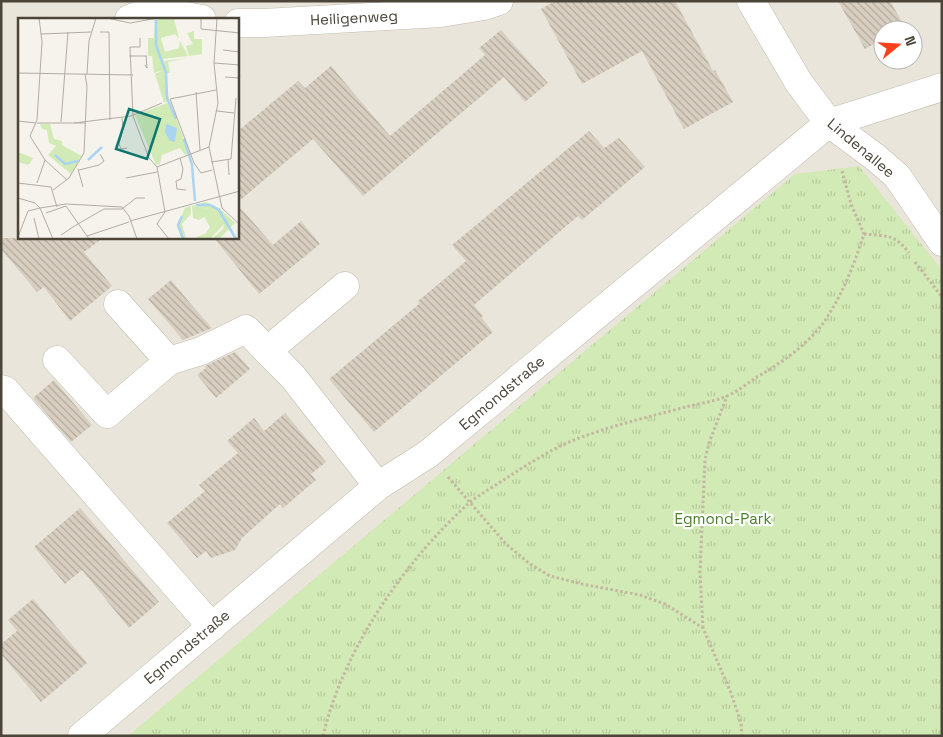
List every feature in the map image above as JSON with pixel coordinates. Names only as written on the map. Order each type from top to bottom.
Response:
[{"type":"street","name":"Heiligenweg","points":[[239,23],[441,13],[484,6],[500,1]]},
{"type":"street","name":"Lindenallee","points":[[751,1],[799,83],[829,123],[876,157],[897,176],[942,242]]},
{"type":"street","points":[[132,18],[153,10],[197,18]]},
{"type":"street","name":"Egmondstraße","points":[[82,736],[378,486],[428,454],[829,123],[942,87]]},
{"type":"street","points":[[267,351],[345,286]]},
{"type":"street","points":[[118,304],[169,361]]},
{"type":"street","points":[[56,360],[107,414],[169,361],[201,351],[246,329],[293,378],[378,486]]},
{"type":"street","points":[[1,389],[5,390],[212,626]]},
{"type":"path","points":[[323,736],[329,709],[346,669],[364,635],[396,584],[427,545],[470,502],[530,463],[567,443],[612,427],[727,396],[780,363],[804,344],[821,325],[837,299],[855,263],[864,234],[851,204],[841,168]]},
{"type":"path","points":[[864,234],[889,236],[901,242],[942,297]]},
{"type":"path","points":[[727,396],[710,440],[705,459],[700,572],[703,628],[731,693],[741,723],[742,736]]},
{"type":"path","points":[[428,454],[506,544],[530,564],[550,576],[640,595],[665,604],[703,628]]},
{"type":"shaded area","points":[[1,1],[942,1],[942,736],[1,736]]},
{"type":"green space","name":"Egmond-Park","points":[[859,166],[942,270],[942,736],[128,736],[795,174]]},
{"type":"building","points":[[555,1],[675,1],[713,71],[715,70],[733,102],[684,129],[642,51],[582,84],[541,9]]},
{"type":"building","points":[[838,1],[890,1],[901,20],[873,20],[873,45],[865,49]]},
{"type":"building","points":[[501,30],[548,83],[525,102],[504,77],[363,196],[313,139],[239,201],[239,130],[298,81],[305,88],[331,66],[390,136],[485,55],[479,48]]},
{"type":"building","points":[[589,131],[604,148],[619,138],[645,167],[582,220],[578,216],[474,305],[493,332],[374,432],[329,379],[419,304],[418,301],[466,261],[452,245]]},
{"type":"building","points":[[239,206],[273,245],[301,221],[320,244],[259,294],[215,239],[239,239]]},
{"type":"building","points":[[1,238],[102,239],[84,252],[112,286],[70,321],[44,287],[37,292],[1,249]]},
{"type":"building","points":[[171,280],[212,328],[183,340],[148,299]]},
{"type":"building","points":[[235,352],[250,369],[216,398],[197,375],[206,368],[205,366]]},
{"type":"building","points":[[54,380],[92,425],[71,442],[33,398]]},
{"type":"building","points":[[285,413],[326,462],[311,474],[316,480],[283,508],[280,504],[242,538],[235,550],[211,558],[206,551],[197,558],[167,523],[205,491],[199,485],[238,453],[227,441],[254,418],[264,431]]},
{"type":"building","points":[[80,508],[159,602],[129,628],[82,570],[65,584],[34,547]]},
{"type":"building","points":[[33,599],[87,663],[41,702],[1,654],[1,644],[17,631],[8,620]]}]
